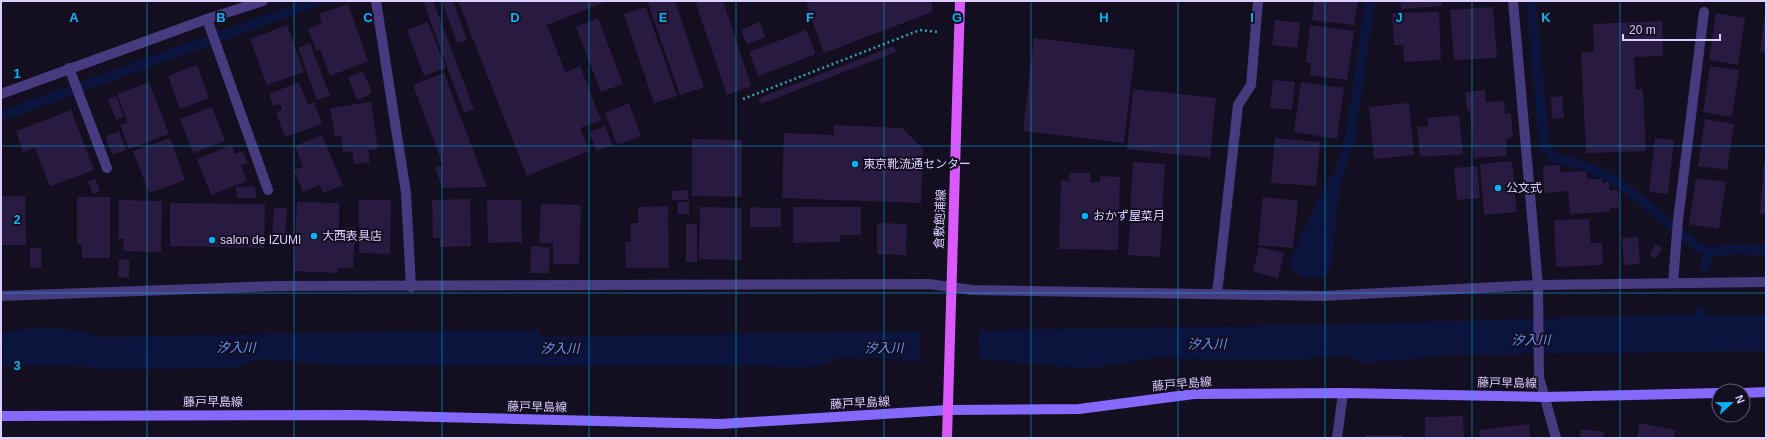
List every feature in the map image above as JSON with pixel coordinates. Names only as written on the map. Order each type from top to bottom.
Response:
[{"type":"main road","name":"倉敷飽浦線","points":[[947,438],[950,287],[960,1]]},
{"type":"main road","points":[[1751,393],[1766,392]]},
{"type":"main road","name":"藤戸早島線","points":[[1,416],[355,415],[720,424],[948,410],[1079,409],[1194,394],[1343,393],[1545,397],[1711,393]]},
{"type":"street","points":[[1,94],[207,19],[263,1]]},
{"type":"street","points":[[376,1],[406,193],[411,287]]},
{"type":"street","points":[[1217,294],[1238,105],[1251,85],[1258,1]]},
{"type":"street","points":[[1513,1],[1538,285],[1539,377],[1556,438]]},
{"type":"street","points":[[1673,283],[1678,220],[1704,12]]},
{"type":"street","points":[[207,19],[268,190]]},
{"type":"street","points":[[69,68],[107,168]]},
{"type":"street","points":[[1,296],[276,286],[411,287],[928,284],[972,290],[1322,296],[1538,285],[1766,282]]},
{"type":"street","points":[[1337,438],[1343,393]]},
{"type":"path","points":[[743,99],[920,30],[958,36]]},
{"type":"water","points":[[1330,175],[1340,180],[1332,264],[1327,274],[1319,278],[1301,276],[1288,265]]},
{"type":"water","name":"汐入川","points":[[1698,307],[1704,307],[1706,315],[1766,315],[1766,351],[1454,355],[1364,363],[1346,356],[1286,360],[1212,360],[1159,357],[1089,369],[993,360],[916,361],[877,358],[834,358],[827,364],[817,367],[343,366],[260,359],[235,368],[105,369],[62,365],[1,367],[1,333],[33,328],[69,329],[102,337],[537,330],[543,337],[1319,325],[1696,314]]},
{"type":"pier","points":[[979,328],[978,362],[920,363],[920,329]]},
{"type":"building","points":[[423,1],[433,1],[474,109],[464,113]]},
{"type":"building","points":[[442,1],[453,1],[467,40],[457,43]]},
{"type":"building","points":[[458,1],[607,1],[547,25],[565,72],[580,66],[601,120],[580,128],[589,151],[527,176]]},
{"type":"building","points":[[647,1],[675,1],[704,87],[680,95]]},
{"type":"building","points":[[695,1],[723,1],[751,86],[727,95]]},
{"type":"building","points":[[814,1],[932,1],[932,12],[824,53],[806,4]]},
{"type":"building","points":[[1314,1],[1358,1],[1354,25],[1312,20]]},
{"type":"building","points":[[1400,1],[1442,1],[1442,6],[1401,9]]},
{"type":"building","points":[[348,4],[368,61],[330,76],[320,49],[316,51],[308,29],[322,23],[319,14]]},
{"type":"building","points":[[646,7],[677,96],[654,103],[624,14]]},
{"type":"building","points":[[1493,7],[1497,58],[1454,60],[1450,10]]},
{"type":"building","points":[[1439,12],[1441,60],[1404,62],[1403,45],[1394,45],[1392,13]]},
{"type":"building","points":[[1716,13],[1745,18],[1738,65],[1709,60]]},
{"type":"building","points":[[1766,16],[1766,52],[1760,51]]},
{"type":"building","points":[[598,18],[623,84],[601,92],[576,27]]},
{"type":"building","points":[[1275,20],[1300,23],[1297,48],[1272,45]]},
{"type":"building","points":[[1662,21],[1663,56],[1634,57],[1636,89],[1643,89],[1646,151],[1586,153],[1581,52],[1594,52],[1593,24]]},
{"type":"building","points":[[428,22],[446,68],[424,76],[407,30]]},
{"type":"building","points":[[760,22],[765,37],[747,44],[741,30]]},
{"type":"building","points":[[287,25],[304,72],[267,85],[250,39]]},
{"type":"building","points":[[1310,25],[1354,31],[1347,80],[1310,75],[1311,63],[1306,62]]},
{"type":"building","points":[[806,30],[816,54],[758,76],[749,52]]},
{"type":"building","points":[[1034,38],[1135,50],[1124,143],[1023,131]]},
{"type":"building","points":[[310,43],[330,96],[317,100],[298,48]]},
{"type":"building","points":[[894,46],[896,52],[761,104],[759,98]]},
{"type":"building","points":[[197,65],[209,98],[180,109],[168,76]]},
{"type":"building","points":[[1710,66],[1739,70],[1732,117],[1703,112]]},
{"type":"building","points":[[363,71],[372,93],[357,100],[348,77]]},
{"type":"building","points":[[444,73],[487,187],[443,188],[435,168],[443,165],[413,85]]},
{"type":"building","points":[[1273,80],[1295,82],[1292,110],[1270,108]]},
{"type":"building","points":[[149,82],[169,134],[129,149],[120,125],[127,122],[117,94]]},
{"type":"building","points":[[299,82],[308,105],[314,102],[322,124],[285,137],[276,113],[282,110],[280,104],[273,106],[269,94]]},
{"type":"building","points":[[1301,82],[1344,88],[1337,139],[1294,132]]},
{"type":"building","points":[[1133,89],[1216,98],[1210,158],[1127,149]]},
{"type":"building","points":[[1485,90],[1486,102],[1504,101],[1505,114],[1511,113],[1513,138],[1506,139],[1507,156],[1474,158],[1470,111],[1467,111],[1465,92]]},
{"type":"building","points":[[116,96],[124,117],[116,120],[108,99]]},
{"type":"building","points":[[1562,96],[1564,118],[1552,119],[1551,97]]},
{"type":"building","points":[[371,102],[378,149],[368,150],[370,162],[354,164],[352,151],[343,153],[341,136],[335,137],[330,108]]},
{"type":"building","points":[[629,103],[641,136],[617,145],[605,113]]},
{"type":"building","points":[[1409,103],[1414,155],[1374,159],[1369,107]]},
{"type":"building","points":[[212,107],[225,141],[193,153],[180,119]]},
{"type":"building","points":[[71,110],[94,170],[50,186],[35,148],[23,152],[16,131]]},
{"type":"building","points":[[1459,115],[1463,154],[1420,157],[1417,127],[1428,126],[1427,118]]},
{"type":"building","points":[[1705,119],[1734,124],[1727,170],[1698,166]]},
{"type":"building","points":[[834,125],[902,128],[923,149],[921,203],[782,198],[784,133],[834,135]]},
{"type":"building","points":[[605,126],[613,145],[597,151],[589,132]]},
{"type":"building","points":[[119,131],[126,150],[113,155],[105,137]]},
{"type":"building","points":[[322,135],[343,185],[323,193],[320,185],[303,192],[294,170],[303,167],[295,146]]},
{"type":"building","points":[[170,138],[185,180],[149,193],[133,151]]},
{"type":"building","points":[[1275,138],[1320,142],[1316,186],[1271,183]]},
{"type":"building","points":[[1655,138],[1674,140],[1668,194],[1649,192]]},
{"type":"building","points":[[692,139],[742,140],[742,197],[692,196]]},
{"type":"building","points":[[232,145],[235,154],[243,151],[248,163],[241,166],[247,181],[211,195],[197,159]]},
{"type":"building","points":[[1512,161],[1517,212],[1484,215],[1480,164]]},
{"type":"building","points":[[1133,162],[1165,164],[1160,257],[1128,255]]},
{"type":"building","points":[[1764,163],[1766,164],[1766,214],[1760,214]]},
{"type":"building","points":[[1560,165],[1560,172],[1587,171],[1587,179],[1602,179],[1602,183],[1609,182],[1609,190],[1618,190],[1619,208],[1609,208],[1610,212],[1570,214],[1568,191],[1544,193],[1543,166]]},
{"type":"building","points":[[1477,166],[1480,198],[1457,200],[1454,168]]},
{"type":"building","points":[[1069,173],[1091,173],[1090,182],[1100,182],[1100,176],[1120,177],[1118,250],[1059,249],[1061,180],[1069,181]]},
{"type":"building","points":[[1696,178],[1726,182],[1719,229],[1689,224]]},
{"type":"building","points":[[95,179],[100,191],[93,194],[88,182]]},
{"type":"building","points":[[255,186],[256,198],[237,198],[236,187]]},
{"type":"building","points":[[688,190],[688,200],[672,200],[672,191]]},
{"type":"building","points":[[1,196],[25,196],[26,245],[2,245]]},
{"type":"building","points":[[77,197],[110,197],[110,258],[82,258],[82,244],[77,244]]},
{"type":"building","points":[[1263,197],[1298,201],[1293,248],[1258,245]]},
{"type":"building","points":[[470,199],[471,246],[440,247],[440,238],[433,238],[432,200]]},
{"type":"building","points":[[119,200],[162,201],[161,252],[123,251],[124,239],[118,239]]},
{"type":"building","points":[[359,200],[391,200],[390,254],[359,253]]},
{"type":"building","points":[[487,200],[521,200],[522,242],[488,243]]},
{"type":"building","points":[[297,202],[339,203],[339,228],[355,227],[353,268],[338,268],[338,273],[294,271]]},
{"type":"building","points":[[678,202],[689,202],[689,214],[678,214]]},
{"type":"building","points":[[170,203],[265,204],[264,248],[170,246]]},
{"type":"building","points":[[541,204],[581,205],[579,264],[553,264],[553,243],[539,243]]},
{"type":"building","points":[[668,206],[669,268],[626,268],[625,242],[631,242],[631,223],[638,223],[638,207]]},
{"type":"building","points":[[700,207],[742,208],[742,260],[699,259]]},
{"type":"building","points":[[750,207],[781,208],[781,227],[750,227]]},
{"type":"building","points":[[793,207],[861,207],[861,235],[840,235],[840,242],[793,243]]},
{"type":"building","points":[[274,208],[287,208],[285,236],[272,235]]},
{"type":"building","points":[[1589,219],[1591,243],[1602,243],[1603,265],[1556,267],[1554,220]]},
{"type":"building","points":[[877,223],[907,224],[906,255],[877,254]]},
{"type":"building","points":[[686,224],[697,224],[697,262],[686,262]]},
{"type":"building","points":[[1638,237],[1640,264],[1624,265],[1622,238]]},
{"type":"building","points":[[1656,244],[1662,249],[1655,259],[1649,254]]},
{"type":"building","points":[[531,246],[550,247],[549,273],[530,273]]},
{"type":"building","points":[[1259,247],[1284,253],[1278,278],[1253,272]]},
{"type":"building","points":[[30,248],[41,248],[41,268],[30,268]]},
{"type":"building","points":[[119,259],[129,260],[129,278],[118,277]]},
{"type":"building","points":[[1463,416],[1464,438],[1425,438],[1425,417]]},
{"type":"building","points":[[1639,423],[1675,430],[1674,438],[1637,438]]},
{"type":"building","points":[[1529,424],[1530,438],[1480,438],[1479,430]]},
{"type":"building","points":[[1581,429],[1604,432],[1603,438],[1580,438]]},
{"type":"building","points":[[1366,435],[1402,435],[1402,438],[1366,438]]},
{"type":"waterway","points":[[1,116],[318,1]]},
{"type":"waterway","points":[[1333,192],[1350,140],[1370,1]]},
{"type":"waterway","points":[[1531,1],[1544,145],[1554,158],[1577,163],[1601,173],[1625,187],[1696,246],[1708,252],[1742,249],[1766,251]]},
{"type":"waterway","points":[[1706,267],[1708,252]]},
{"type":"place","name":"東京靴流通センター","points":[[855,164]]},
{"type":"place","name":"公文式","points":[[1498,188]]},
{"type":"place","name":"おかず屋菜月","points":[[1085,216]]},
{"type":"place","name":"大西表具店","points":[[314,236]]},
{"type":"place","name":"salon de IZUMI","points":[[212,240]]}]
